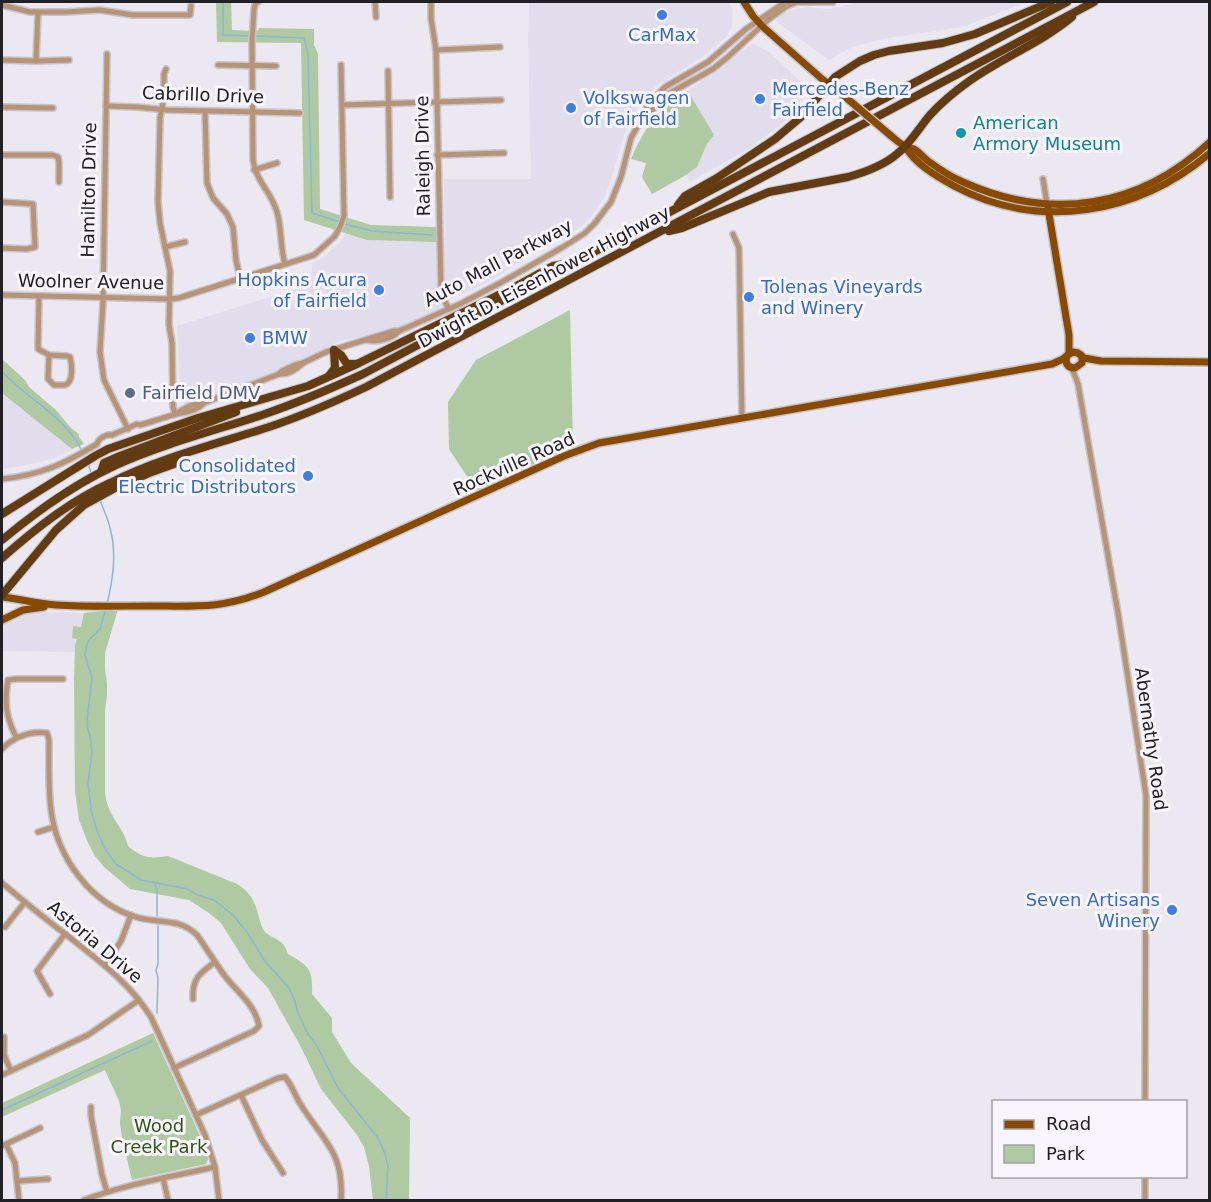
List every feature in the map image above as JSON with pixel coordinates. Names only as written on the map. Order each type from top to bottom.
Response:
[{"type":"highway","points":[[675,208],[686,196],[775,140],[801,117],[835,77],[845,70],[874,55],[943,43],[975,34],[1052,2]]},
{"type":"highway","name":"Dwight D. Eisenhower Highway","points":[[2,540],[27,518],[101,472],[140,455],[265,414],[331,388],[402,354],[1067,2]]},
{"type":"highway","name":"Dwight D. Eisenhower Highway","points":[[2,558],[47,520],[147,466],[271,426],[366,387],[1094,2]]},
{"type":"highway","points":[[658,233],[682,228],[769,192],[861,174],[884,163],[899,153],[932,113],[956,92],[990,67],[1059,28],[1083,8]]},
{"type":"highway","points":[[2,514],[95,456],[116,446],[235,407],[292,392],[358,363],[513,288],[553,266],[573,262]]},
{"type":"highway","points":[[334,350],[347,364],[358,363]]},
{"type":"highway","points":[[328,377],[335,368],[334,350]]},
{"type":"highway","points":[[101,472],[104,463],[120,456],[274,397]]},
{"type":"highway","points":[[2,596],[63,524],[93,495]]},
{"type":"main road","points":[[744,2],[760,24],[890,135],[915,150],[918,158],[974,187],[1048,208],[1092,209],[1135,198],[1175,179],[1209,153]]},
{"type":"main road","points":[[1048,208],[1092,202],[1134,192],[1171,172],[1193,157],[1209,142]]},
{"type":"main road","points":[[1048,208],[1069,336],[1073,354],[1082,360],[1080,365]]},
{"type":"main road","points":[[1073,354],[1101,360],[1209,362]]},
{"type":"main road","points":[[1073,354],[1066,361],[1069,366],[1075,368],[1084,363],[1101,360]]},
{"type":"main road","name":"Rockville Road","points":[[2,596],[56,605],[99,606],[199,606],[240,601],[582,449],[617,439],[1052,364],[1073,354]]},
{"type":"main road","name":"Rockville Road","points":[[1052,364],[1069,366]]},
{"type":"main road","points":[[2,620],[23,610],[56,605]]},
{"type":"street","points":[[257,2],[254,9],[251,66],[254,170],[276,208],[280,221],[282,254],[285,264]]},
{"type":"street","points":[[375,2],[375,17]]},
{"type":"street","name":"Raleigh Drive","points":[[431,2],[436,50],[441,290],[449,309]]},
{"type":"street","name":"Auto Mall Parkway","points":[[2,479],[42,472],[77,456],[108,434],[138,428],[140,425],[185,413],[201,407],[204,403],[334,350],[356,342],[367,340],[373,342],[396,335],[399,331],[502,282],[563,247],[585,233],[608,207],[617,189],[631,138],[647,105],[665,87],[708,62],[746,29],[760,24],[781,5],[833,2]]},
{"type":"street","points":[[2,5],[30,12],[100,10],[133,15],[190,15],[191,6]]},
{"type":"street","points":[[36,61],[38,12]]},
{"type":"street","points":[[436,50],[500,47]]},
{"type":"street","name":"Hamilton Drive","points":[[107,54],[100,352],[104,380],[128,429]]},
{"type":"street","points":[[2,60],[69,60]]},
{"type":"street","points":[[218,65],[276,66]]},
{"type":"street","name":"Woolner Avenue","points":[[2,295],[179,298],[314,255],[335,236],[344,216],[341,65]]},
{"type":"street","points":[[166,69],[160,118],[158,202],[170,270],[169,325],[172,343],[173,407],[176,414]]},
{"type":"street","points":[[388,71],[390,197]]},
{"type":"street","points":[[343,105],[501,100]]},
{"type":"street","name":"Cabrillo Drive","points":[[106,106],[162,110],[300,113]]},
{"type":"street","points":[[2,107],[53,108]]},
{"type":"street","points":[[205,111],[207,183],[213,198],[227,214],[233,227],[240,278]]},
{"type":"street","points":[[437,155],[504,153]]},
{"type":"street","points":[[2,155],[58,157],[59,182]]},
{"type":"street","points":[[254,170],[277,163]]},
{"type":"street","points":[[1044,179],[1048,208]]},
{"type":"street","points":[[2,202],[33,204],[35,247],[2,248]]},
{"type":"street","points":[[733,234],[739,248],[742,418]]},
{"type":"street","points":[[165,247],[185,242]]},
{"type":"street","points":[[39,296],[38,349],[49,355],[70,357],[71,379],[68,383],[54,385],[50,382],[48,379],[49,355]]},
{"type":"street","name":"Abernathy Road","points":[[1080,365],[1078,384],[1146,795],[1145,1100]]},
{"type":"street","name":"Abernathy Road","points":[[1069,366],[1078,384]]},
{"type":"street","points":[[16,737],[6,710],[8,680],[63,679]]},
{"type":"street","points":[[2,749],[16,737],[32,732],[47,733],[54,827],[63,851],[81,878],[111,906],[152,921],[176,922],[197,934],[233,986],[252,1007],[259,1026],[254,1031],[174,1068]]},
{"type":"street","points":[[38,832],[54,827]]},
{"type":"street","name":"Astoria Drive","points":[[2,884],[123,981],[151,1017],[205,1135],[215,1167],[219,1200]]},
{"type":"street","points":[[5,927],[25,902]]},
{"type":"street","points":[[105,966],[121,941],[131,915]]},
{"type":"street","points":[[50,994],[37,971],[65,934]]},
{"type":"street","points":[[193,999],[196,979],[201,972],[215,962]]},
{"type":"street","points":[[2,1075],[88,1035],[139,1000]]},
{"type":"street","points":[[4,1037],[4,1055],[11,1071]]},
{"type":"street","points":[[196,1115],[278,1078],[285,1077],[304,1111],[334,1153],[341,1178],[341,1200]]},
{"type":"street","points":[[241,1095],[262,1140],[283,1173]]},
{"type":"street","points":[[91,1107],[102,1176],[107,1192]]},
{"type":"street","points":[[19,1200],[15,1163],[4,1145],[39,1128]]},
{"type":"street","points":[[84,1200],[107,1192],[215,1167]]},
{"type":"street","points":[[163,1178],[168,1200]]},
{"type":"street","points":[[1144,1200],[1145,1178]]},
{"type":"street","points":[[18,1181],[48,1179]]},
{"type":"shaded area","points":[[529,2],[729,2],[733,10],[732,27],[726,37],[702,57],[656,86],[641,101],[624,135],[606,194],[597,209],[575,231],[487,283],[454,297],[436,310],[392,330],[340,341],[282,370],[186,404],[181,402],[177,326],[305,286],[305,275],[312,273],[312,263],[324,257],[341,241],[345,233],[367,240],[436,242],[445,238],[444,179],[531,179]]},
{"type":"shaded area","points":[[857,2],[1027,2],[962,27],[882,39],[852,47],[829,60],[777,22],[779,15],[794,9],[807,7],[830,9]]},
{"type":"shaded area","points":[[753,43],[769,52],[809,89],[785,121],[755,145],[690,182],[686,175],[697,167],[707,144],[714,135],[688,91]]},
{"type":"shaded area","points":[[2,393],[72,449],[52,459],[2,469]]},
{"type":"shaded area","points":[[24,613],[84,613],[74,652],[2,651],[2,624]]},
{"type":"green space","points":[[216,2],[231,2],[232,30],[314,29],[314,45],[318,54],[320,209],[371,225],[436,227],[436,242],[367,240],[304,220],[301,43],[217,42]]},
{"type":"green space","points":[[688,91],[714,135],[707,144],[697,167],[652,194],[642,177],[646,163],[631,159],[654,119],[668,104]]},
{"type":"green space","points":[[570,310],[573,446],[476,490],[449,449],[448,402],[476,360]]},
{"type":"green space","points":[[2,359],[25,380],[29,387],[56,410],[79,434],[84,444],[72,449],[2,393]]},
{"type":"green space","points":[[118,609],[105,653],[107,695],[105,792],[112,815],[123,832],[128,846],[137,853],[151,857],[168,856],[241,887],[253,901],[265,932],[281,942],[288,954],[305,965],[312,979],[312,994],[332,1018],[332,1032],[351,1063],[410,1118],[409,1200],[373,1200],[364,1147],[321,1089],[268,988],[250,969],[221,923],[189,900],[130,889],[104,867],[88,843],[79,820],[75,791],[74,680],[77,639],[72,638],[73,626],[81,627],[84,613]]},
{"type":"green space","name":"Wood Creek Park","points":[[153,1033],[201,1138],[208,1159],[206,1164],[132,1180],[122,1138],[119,1101],[105,1070],[2,1117],[2,1103]]},
{"type":"waterway","points":[[223,2],[223,35],[251,36]]},
{"type":"waterway","points":[[256,36],[304,38],[308,55],[312,213],[340,222]]},
{"type":"waterway","points":[[345,224],[372,231],[432,235]]},
{"type":"waterway","points":[[2,372],[58,420],[72,434],[82,451]]},
{"type":"waterway","points":[[88,463],[91,473]]},
{"type":"waterway","points":[[100,500],[109,524],[114,556],[107,604]]},
{"type":"waterway","points":[[106,608],[100,629],[88,641],[85,655],[92,677],[87,725],[92,752],[88,782],[91,810],[105,849],[116,864],[141,880],[188,889],[197,895],[214,900],[233,915],[247,932],[264,960],[289,988],[308,1034],[317,1046],[338,1088],[378,1138],[388,1166],[386,1200]]},
{"type":"waterway","points":[[155,885],[157,916]]},
{"type":"waterway","points":[[157,1013],[158,926]]},
{"type":"waterway","points":[[2,1110],[152,1041]]},
{"type":"place","name":"CarMax","points":[[662,15]]},
{"type":"place","name":"Mercedes-Benz Fairfield","points":[[760,99]]},
{"type":"place","name":"Volkswagen of Fairfield","points":[[571,108]]},
{"type":"place","name":"American Armory Museum","points":[[961,133]]},
{"type":"place","name":"Hopkins Acura of Fairfield","points":[[379,290]]},
{"type":"place","name":"Tolenas Vineyards and Winery","points":[[749,297]]},
{"type":"place","name":"BMW","points":[[250,338]]},
{"type":"place","name":"Fairfield DMV","points":[[130,393]]},
{"type":"place","name":"Consolidated Electric Distributors","points":[[308,476]]},
{"type":"place","name":"Seven Artisans Winery","points":[[1172,910]]}]
